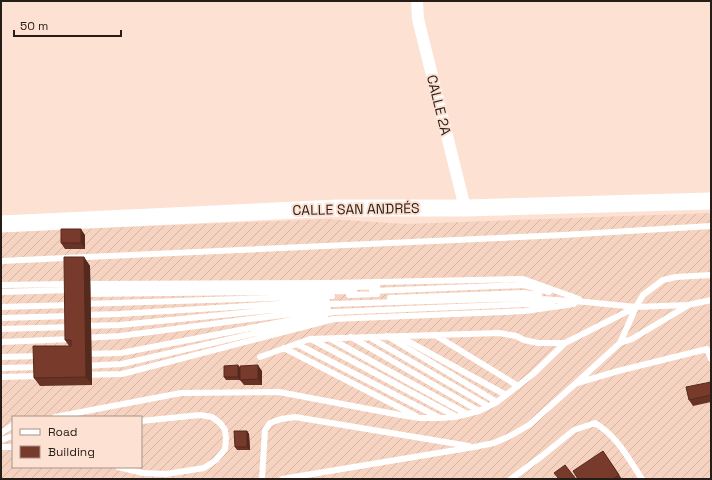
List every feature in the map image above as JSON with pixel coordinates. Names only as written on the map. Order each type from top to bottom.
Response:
[{"type":"street","name":"CALLE 2A","points":[[418,1],[418,19],[465,208]]},
{"type":"street","name":"CALLE SAN ANDRÉS","points":[[1,224],[338,208],[465,208],[711,201]]},
{"type":"lane","points":[[1,260],[547,236],[711,226]]},
{"type":"lane","points":[[282,479],[494,443],[510,436],[529,425],[620,343],[642,295],[664,280],[676,277],[711,275]]},
{"type":"lane","points":[[1,286],[117,283],[330,283],[523,279],[586,302]]},
{"type":"lane","points":[[1,292],[116,289],[331,288],[523,282],[586,302]]},
{"type":"lane","points":[[1,296],[126,293],[331,292],[524,286],[586,302]]},
{"type":"lane","points":[[1,307],[524,289],[586,302]]},
{"type":"lane","points":[[1,318],[119,314],[332,300],[524,293],[586,302]]},
{"type":"lane","points":[[1,329],[120,325],[332,304],[525,298],[636,307],[688,305],[711,300]]},
{"type":"lane","points":[[1,342],[120,336],[332,308],[525,301],[586,302]]},
{"type":"lane","points":[[78,354],[121,353],[333,312],[586,302]]},
{"type":"lane","points":[[78,366],[122,364],[333,315],[525,308],[586,302]]},
{"type":"lane","points":[[79,375],[122,374],[334,319],[525,311],[586,302]]},
{"type":"lane","points":[[620,343],[632,339],[688,305]]},
{"type":"lane","points":[[60,416],[181,393],[279,392],[420,418],[455,417],[479,411],[497,402],[534,374],[565,343],[636,307]]},
{"type":"lane","points":[[260,357],[310,339],[351,337],[499,333],[516,336],[524,340],[538,343],[565,343]]},
{"type":"lane","points":[[435,335],[518,386]]},
{"type":"lane","points":[[387,336],[497,402]]},
{"type":"lane","points":[[399,336],[506,395]]},
{"type":"lane","points":[[351,337],[479,411]]},
{"type":"lane","points":[[369,337],[488,406]]},
{"type":"lane","points":[[330,338],[468,414]]},
{"type":"lane","points":[[310,339],[455,417]]},
{"type":"lane","points":[[297,344],[440,418]]},
{"type":"lane","points":[[284,348],[420,418]]},
{"type":"lane","points":[[575,384],[618,371],[707,349],[711,359]]},
{"type":"lane","points":[[1,357],[47,355]]},
{"type":"lane","points":[[1,368],[48,366]]},
{"type":"lane","points":[[1,377],[48,376]]},
{"type":"lane","points":[[122,468],[142,473],[166,474],[204,468],[216,460],[225,449],[225,430],[212,416],[200,415],[142,421]]},
{"type":"lane","points":[[262,479],[265,430],[270,423],[281,419],[295,417],[474,446]]},
{"type":"lane","points":[[511,479],[574,430],[595,423],[618,442],[642,479]]},
{"type":"lane","points":[[1,433],[12,426]]},
{"type":"lane","points":[[1,440],[12,436]]},
{"type":"lane","points":[[1,447],[12,447]]},
{"type":"shaded area","points":[[711,213],[711,479],[1,479],[1,232],[328,219],[406,224]]},
{"type":"building","points":[[61,229],[81,229],[81,243],[61,243]]},
{"type":"building","points":[[64,257],[84,257],[86,377],[34,378],[33,346],[71,346],[71,340],[65,340]]},
{"type":"building","points":[[238,365],[238,377],[224,377],[224,366]]},
{"type":"building","points":[[258,365],[258,379],[240,380],[240,366]]},
{"type":"building","points":[[711,382],[711,395],[689,400],[686,387]]},
{"type":"building","points":[[234,431],[247,431],[247,447],[235,447]]},
{"type":"building","points":[[603,451],[619,475],[613,479],[578,479],[573,471]]},
{"type":"building","points":[[565,465],[576,479],[559,479],[554,473]]}]
